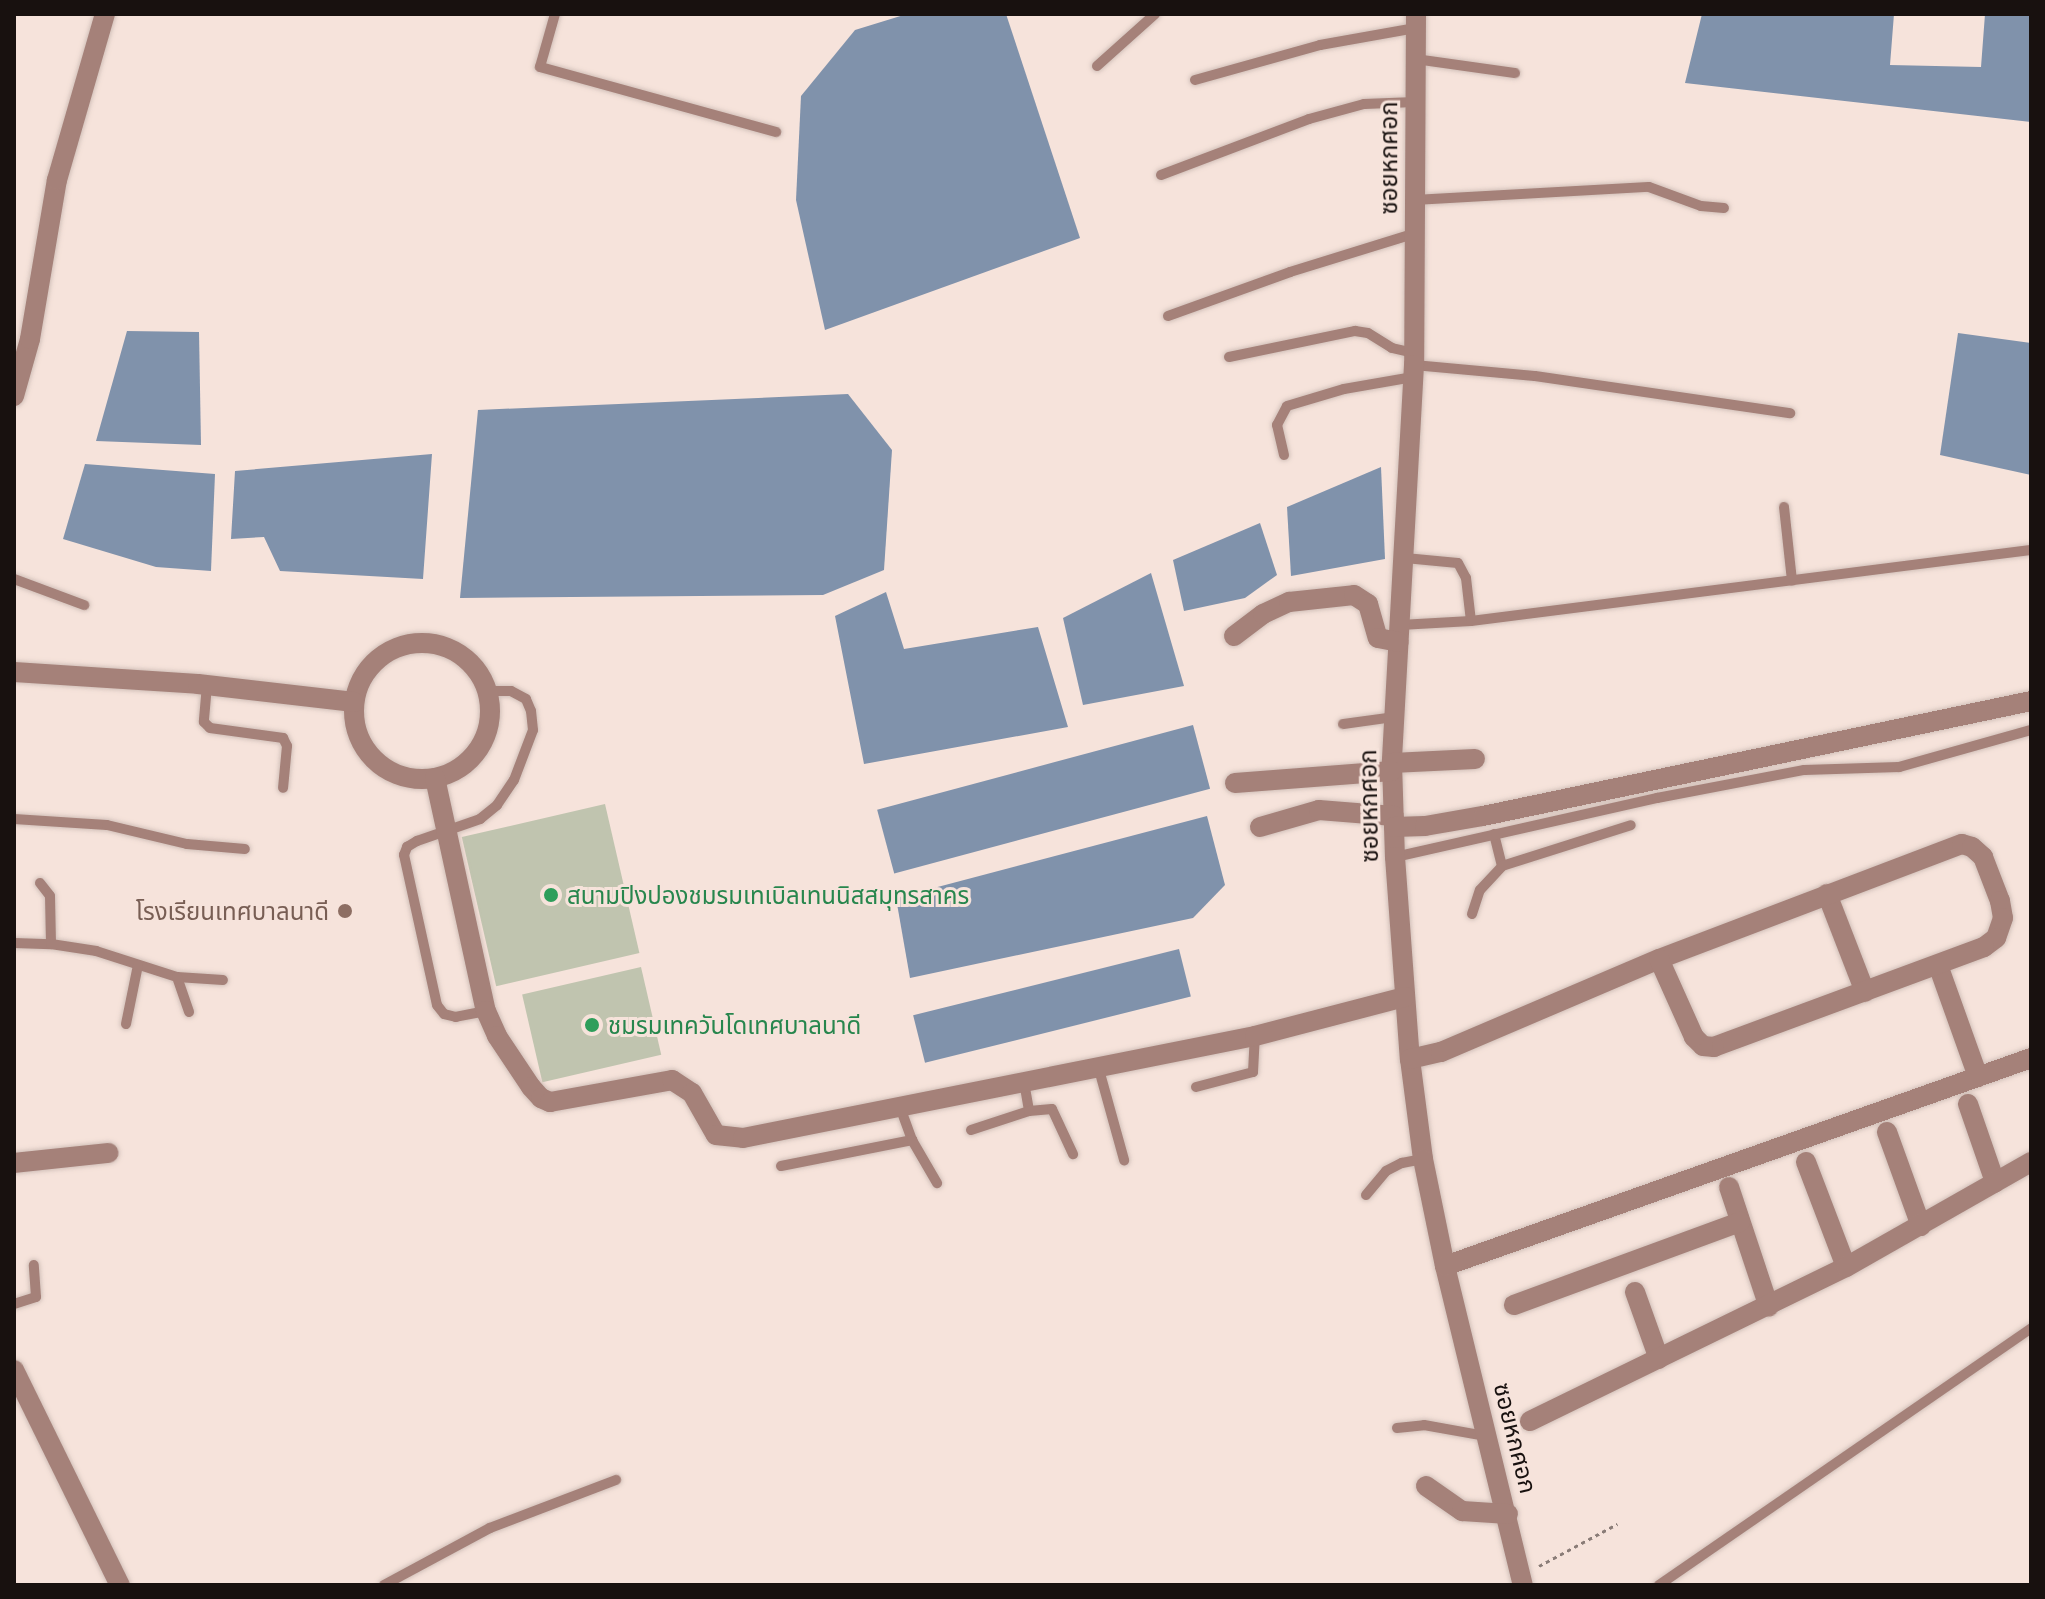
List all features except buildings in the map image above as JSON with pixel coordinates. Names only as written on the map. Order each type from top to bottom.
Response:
[{"type":"street","points":[[14,396],[22,336],[57,180],[105,14]]},
{"type":"street","name":"ซอยหกศอก","points":[[1416,21],[1413,234],[1416,365],[1411,558],[1394,717],[1396,766],[1405,824],[1401,856],[1405,997],[1425,1055],[1423,1159],[1460,1261],[1489,1436],[1522,1579]]},
{"type":"street","points":[[1234,636],[1263,614],[1289,602],[1354,595],[1368,604],[1378,638],[1404,630]]},
{"type":"street","points":[[416,644],[454,651],[475,668],[487,691],[488,728],[477,751],[459,768],[435,778],[397,774],[375,761],[356,727],[354,702],[370,667],[391,651],[416,644]]},
{"type":"street","points":[[14,672],[207,685],[354,702]]},
{"type":"street","points":[[1260,827],[1319,810],[1405,824],[2031,701]]},
{"type":"street","points":[[1235,783],[1426,761],[1475,759]]},
{"type":"street","points":[[435,778],[486,1011],[497,1036],[531,1087],[541,1098],[550,1102],[672,1080],[692,1093],[708,1126],[716,1135],[726,1138],[764,1134],[1255,1036],[1405,997]]},
{"type":"street","points":[[1425,1055],[1659,959],[1962,844],[1978,851],[2000,901],[2001,928],[1996,938],[1984,947],[1714,1047],[1703,1046],[1694,1037],[1659,959]]},
{"type":"street","points":[[1827,894],[1865,992]]},
{"type":"street","points":[[1938,965],[1978,1077]]},
{"type":"street","points":[[1460,1261],[2031,1058]]},
{"type":"street","points":[[1968,1104],[1995,1182]]},
{"type":"street","points":[[1887,1132],[1921,1226]]},
{"type":"street","points":[[14,1163],[108,1153]]},
{"type":"street","points":[[1806,1162],[1846,1267]]},
{"type":"street","points":[[1530,1421],[1769,1307],[1921,1226],[2031,1162]]},
{"type":"street","points":[[1729,1187],[1769,1307]]},
{"type":"street","points":[[1514,1305],[1740,1222]]},
{"type":"street","points":[[1635,1292],[1659,1359]]},
{"type":"street","points":[[14,1370],[114,1582]]},
{"type":"street","points":[[1426,1486],[1462,1511],[1508,1514]]},
{"type":"lane","points":[[555,14],[540,67],[776,132]]},
{"type":"lane","points":[[1097,66],[1155,14]]},
{"type":"lane","points":[[1195,80],[1416,21]]},
{"type":"lane","points":[[1415,59],[1515,73]]},
{"type":"lane","points":[[1161,175],[1309,119],[1364,104],[1415,102]]},
{"type":"lane","points":[[1414,200],[1649,187],[1701,206],[1724,208]]},
{"type":"lane","points":[[1168,316],[1290,272],[1413,234]]},
{"type":"lane","points":[[1229,357],[1355,331],[1368,333],[1416,365]]},
{"type":"lane","points":[[1284,455],[1277,425],[1287,406],[1416,365],[1790,413]]},
{"type":"lane","points":[[1784,507],[1792,581]]},
{"type":"lane","points":[[1404,630],[1433,623],[1471,621],[2031,550]]},
{"type":"lane","points":[[1411,558],[1458,563],[1463,569],[1471,621]]},
{"type":"lane","points":[[14,579],[84,605]]},
{"type":"lane","points":[[207,685],[204,722],[210,728],[283,738],[287,746],[283,788]]},
{"type":"lane","points":[[486,1011],[456,1017],[444,1014],[437,1005],[404,855],[407,847],[417,841],[480,819],[497,805],[514,780],[533,730],[526,699],[511,691],[487,691]]},
{"type":"lane","points":[[1343,724],[1394,717]]},
{"type":"lane","points":[[1401,856],[1804,770],[1899,767],[2031,730]]},
{"type":"lane","points":[[14,819],[107,825],[187,844],[245,849]]},
{"type":"lane","points":[[1472,914],[1480,890],[1502,866],[1631,825]]},
{"type":"lane","points":[[1494,834],[1502,866]]},
{"type":"lane","points":[[40,883],[50,896],[51,944]]},
{"type":"lane","points":[[14,943],[51,944],[96,951],[177,977],[223,980]]},
{"type":"lane","points":[[126,1024],[138,965]]},
{"type":"lane","points":[[177,977],[189,1012]]},
{"type":"lane","points":[[1196,1087],[1253,1072],[1255,1036]]},
{"type":"lane","points":[[1098,1066],[1124,1160]]},
{"type":"lane","points":[[1024,1080],[1029,1111]]},
{"type":"lane","points":[[900,1107],[912,1140],[937,1183]]},
{"type":"lane","points":[[971,1130],[1029,1111],[1052,1109],[1073,1154]]},
{"type":"lane","points":[[781,1166],[912,1140]]},
{"type":"lane","points":[[1366,1195],[1386,1171],[1402,1163],[1423,1159]]},
{"type":"lane","points":[[14,1304],[36,1297],[34,1265]]},
{"type":"lane","points":[[1659,1585],[2031,1328]]},
{"type":"lane","points":[[1397,1428],[1424,1425],[1489,1436]]},
{"type":"lane","points":[[384,1585],[490,1528],[616,1480]]},
{"type":"path","points":[[1522,1579],[1617,1524]]},
{"type":"green space","name":"สนามปิงปองชมรมเทเบิลเทนนิสสมุทรสาคร","points":[[605,804],[639,953],[496,986],[462,837]]},
{"type":"green space","name":"ชมรมเทควันโดเทศบาลนาดี","points":[[641,967],[661,1055],[542,1082],[522,994]]},
{"type":"water","points":[[907,14],[1006,14],[1080,238],[825,330],[796,200],[801,96],[855,30]]},
{"type":"water","points":[[1702,14],[1894,14],[1890,65],[1981,67],[1985,14],[2031,14],[2031,122],[1685,83]]},
{"type":"water","points":[[127,331],[199,332],[201,445],[96,441]]},
{"type":"water","points":[[1958,333],[2031,343],[2031,475],[1940,455]]},
{"type":"water","points":[[848,394],[892,450],[884,570],[823,595],[460,598],[478,410]]},
{"type":"water","points":[[432,454],[423,579],[280,571],[264,537],[231,539],[235,471]]},
{"type":"water","points":[[85,464],[215,474],[211,571],[156,567],[63,539]]},
{"type":"water","points":[[1381,467],[1385,559],[1291,576],[1287,507]]},
{"type":"water","points":[[1260,523],[1277,575],[1245,598],[1184,611],[1173,560]]},
{"type":"water","points":[[1151,573],[1184,686],[1083,705],[1063,618]]},
{"type":"water","points":[[886,592],[904,649],[1038,627],[1068,727],[864,764],[835,616]]},
{"type":"water","points":[[1193,725],[1210,789],[894,873],[877,810]]},
{"type":"water","points":[[1207,816],[1225,885],[1193,918],[910,978],[896,898]]},
{"type":"water","points":[[1179,949],[1191,997],[925,1063],[913,1015]]},
{"type":"place","name":"สนามปิงปองชมรมเทเบิลเทนนิสสมุทรสาคร","points":[[551,895]]},
{"type":"place","name":"โรงเรียนเทศบาลนาดี","points":[[345,911]]},
{"type":"place","name":"ชมรมเทควันโดเทศบาลนาดี","points":[[592,1025]]}]
